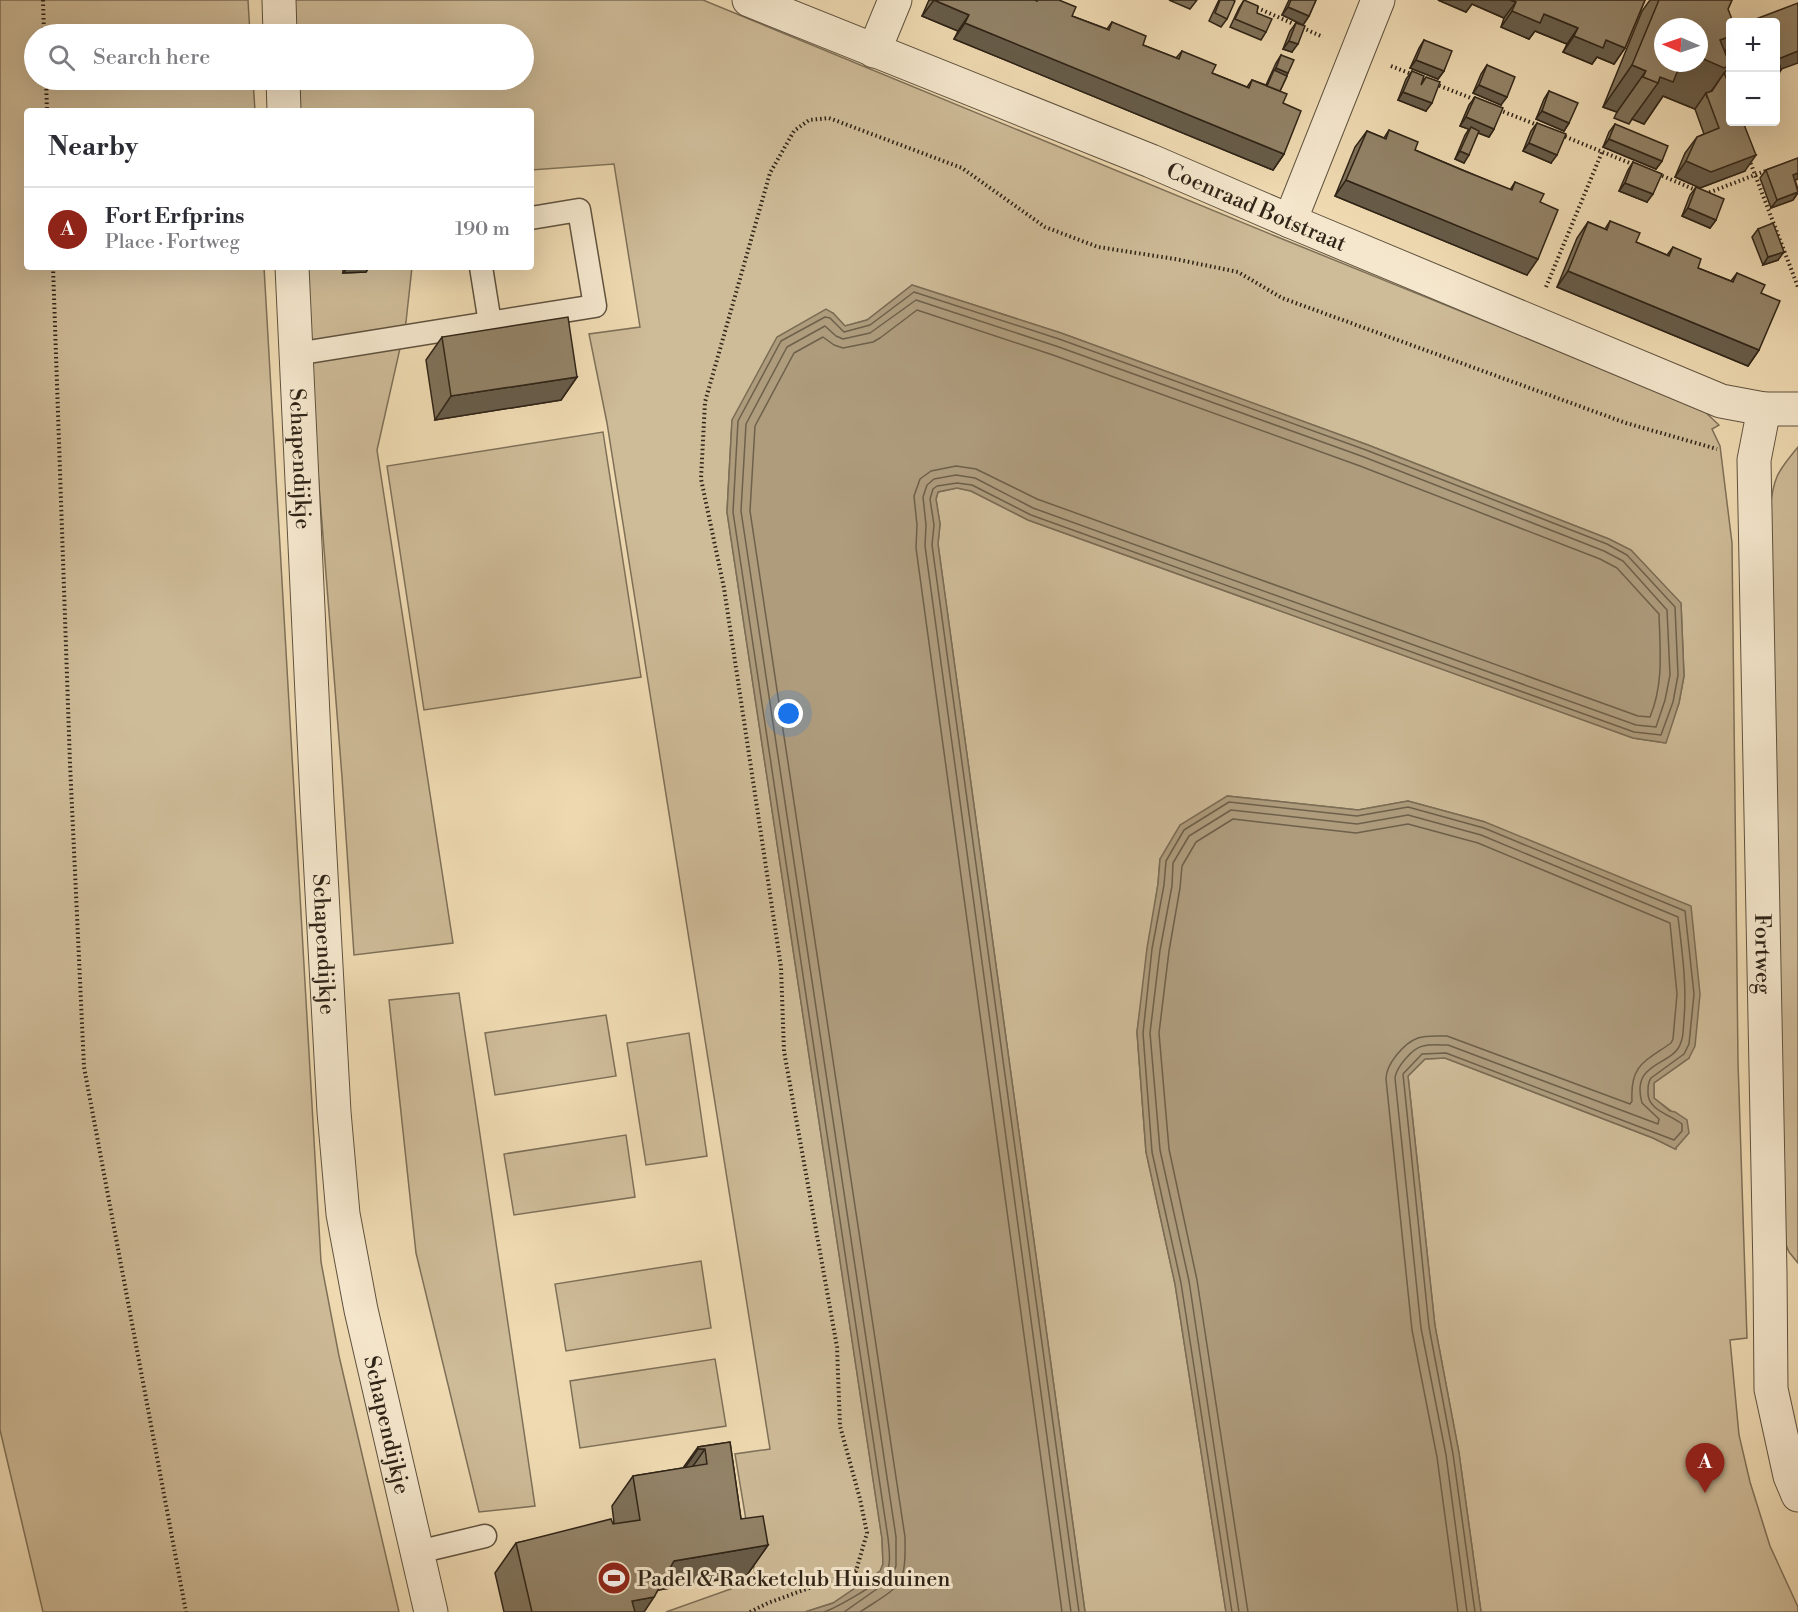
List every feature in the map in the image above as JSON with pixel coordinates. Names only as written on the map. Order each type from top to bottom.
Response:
[{"type":"street","points":[[279,0],[280,24]]},
{"type":"street","name":"Coenraad Botstraat","points":[[749,0],[1151,161],[1721,401],[1764,410],[1798,409]]},
{"type":"street","points":[[874,51],[895,0]]},
{"type":"street","points":[[1290,221],[1378,0]]},
{"type":"street","points":[[283,90],[284,108]]},
{"type":"street","name":"Schapendijkje","points":[[292,270],[317,801],[334,1112],[343,1214],[361,1310],[431,1612]]},
{"type":"street","name":"Fortweg","points":[[1764,410],[1754,460],[1771,1389],[1790,1476],[1798,1495]]},
{"type":"lane","points":[[296,354],[595,306],[579,210],[534,218]]},
{"type":"lane","points":[[481,270],[490,323]]},
{"type":"lane","points":[[418,1552],[485,1536]]},
{"type":"path","points":[[43,0],[44,24]]},
{"type":"path","points":[[1249,4],[1357,52],[1477,100]]},
{"type":"path","points":[[46,90],[47,108]]},
{"type":"path","points":[[1498,109],[1550,130]]},
{"type":"path","points":[[750,1612],[856,1571],[867,1533],[840,1426],[837,1347],[784,1051],[781,967],[724,588],[701,479],[705,402],[770,173],[794,130],[809,120],[829,118],[962,168],[1045,227],[1098,247],[1238,272],[1282,297],[1626,423],[1754,460]]},
{"type":"path","points":[[1560,135],[1643,169]]},
{"type":"path","points":[[1532,322],[1602,152]]},
{"type":"path","points":[[1747,154],[1798,287]]},
{"type":"path","points":[[1654,173],[1705,194],[1769,170]]},
{"type":"path","points":[[52,270],[70,764],[84,1066],[186,1612]]},
{"type":"shaded area","points":[[0,0],[248,0],[249,24],[24,24],[24,90],[254,90],[255,108],[24,108],[24,270],[264,270],[321,1262],[339,1356],[399,1612],[43,1612],[0,1430]]},
{"type":"shaded area","points":[[292,0],[703,0],[1702,409],[1719,425],[1712,429],[1720,446],[1732,543],[1738,1062],[1747,1338],[1730,1340],[1739,1435],[1750,1482],[1770,1546],[1798,1607],[1798,1612],[1481,1612],[1459,1453],[1435,1326],[1408,1076],[1425,1059],[1445,1058],[1653,1138],[1676,1149],[1671,1111],[1654,1098],[1654,1083],[1689,1058],[1485,822],[1408,801],[1358,810],[1228,796],[1160,859],[1137,1032],[1146,1152],[1175,1284],[1226,1612],[1085,1612],[938,544],[940,524],[936,499],[938,492],[957,488],[971,491],[1028,520],[1633,738],[1665,743],[1679,703],[1684,676],[1681,604],[1631,550],[1609,539],[1368,445],[1061,333],[912,285],[867,320],[845,326],[833,313],[732,420],[727,512],[882,1538],[883,1564],[881,1571],[833,1603],[805,1612],[666,1612],[756,1580],[735,1454],[770,1449],[607,423],[589,334],[640,327],[614,164],[534,170],[534,108],[298,108],[297,90],[534,90],[534,24],[293,24]]},
{"type":"shaded area","points":[[307,270],[412,270],[406,322],[377,450],[453,943],[354,955],[317,460]]},
{"type":"shaded area","points":[[603,432],[641,677],[424,710],[387,466]]},
{"type":"shaded area","points":[[1798,447],[1798,1263],[1789,1252],[1782,1235],[1770,511],[1777,476]]},
{"type":"shaded area","points":[[459,993],[535,1506],[479,1512],[416,1253],[389,1000]]},
{"type":"shaded area","points":[[606,1015],[616,1076],[495,1095],[485,1033]]},
{"type":"shaded area","points":[[689,1033],[707,1156],[646,1165],[627,1043]]},
{"type":"shaded area","points":[[626,1135],[635,1197],[514,1215],[504,1154]]},
{"type":"shaded area","points":[[701,1261],[711,1328],[566,1351],[555,1284]]},
{"type":"shaded area","points":[[715,1359],[726,1426],[580,1448],[570,1381]]},
{"type":"water","points":[[912,285],[1061,333],[1368,445],[1609,539],[1631,550],[1681,603],[1684,676],[1679,703],[1666,743],[1633,738],[1028,520],[971,491],[957,488],[938,492],[936,499],[940,524],[938,544],[1085,1612],[805,1612],[833,1603],[880,1571],[883,1564],[882,1539],[727,512],[732,420],[777,337],[826,309],[845,326],[867,320]]},
{"type":"water","points":[[1227,796],[1358,810],[1408,801],[1485,822],[1691,906],[1700,994],[1695,1046],[1689,1058],[1654,1083],[1654,1098],[1670,1111],[1687,1120],[1689,1133],[1675,1149],[1653,1138],[1445,1058],[1425,1059],[1408,1076],[1435,1326],[1459,1453],[1481,1612],[1226,1612],[1175,1284],[1146,1152],[1137,1032],[1160,859],[1180,825]]},
{"type":"building","points":[[934,0],[1059,0],[1076,7],[1072,16],[1109,30],[1112,22],[1146,36],[1143,45],[1179,59],[1182,51],[1216,65],[1212,73],[1249,88],[1252,80],[1287,94],[1283,103],[1301,111],[1284,154],[965,23],[969,15]]},
{"type":"building","points":[[1220,0],[1235,1],[1227,19],[1215,13]]},
{"type":"building","points":[[1244,0],[1258,6],[1257,13],[1272,19],[1266,32],[1235,19]]},
{"type":"building","points":[[1291,0],[1316,0],[1309,16],[1288,7]]},
{"type":"building","points":[[1510,0],[1645,0],[1625,48],[1606,40],[1603,48],[1574,36],[1578,28],[1544,14],[1540,23],[1512,11],[1516,2]]},
{"type":"building","points":[[1659,0],[1732,0],[1728,9],[1731,18],[1726,18],[1726,38],[1720,40],[1726,55],[1726,67],[1708,61],[1708,18],[1654,18],[1654,72],[1677,72],[1673,82],[1660,77],[1658,83],[1643,77],[1646,71],[1632,65]]},
{"type":"building","points":[[1798,3],[1798,51],[1780,58],[1780,18],[1759,18]]},
{"type":"building","points":[[1296,23],[1305,26],[1298,44],[1289,41]]},
{"type":"building","points":[[1424,40],[1452,51],[1444,71],[1416,60]]},
{"type":"building","points":[[1281,55],[1294,60],[1288,73],[1276,68]]},
{"type":"building","points":[[1487,65],[1515,77],[1507,97],[1479,85]]},
{"type":"building","points":[[1274,70],[1287,76],[1280,91],[1267,86]]},
{"type":"building","points":[[1412,71],[1424,76],[1421,85],[1426,77],[1440,82],[1432,103],[1403,92]]},
{"type":"building","points":[[1724,73],[1726,78],[1726,126],[1745,126],[1756,155],[1711,172],[1686,161],[1697,137],[1719,128],[1706,93],[1712,91]]},
{"type":"building","points":[[1549,91],[1578,103],[1569,123],[1542,111]]},
{"type":"building","points":[[1475,97],[1503,108],[1494,129],[1466,117]]},
{"type":"building","points":[[1537,123],[1566,134],[1557,155],[1529,143]]},
{"type":"building","points":[[1615,124],[1668,146],[1662,161],[1609,139]]},
{"type":"building","points":[[1471,127],[1479,131],[1469,155],[1460,151]]},
{"type":"building","points":[[1389,130],[1418,142],[1415,150],[1462,170],[1512,190],[1515,182],[1544,194],[1540,202],[1558,210],[1538,259],[1346,180],[1367,131],[1386,139]]},
{"type":"building","points":[[1798,158],[1798,173],[1793,175],[1798,192],[1777,200],[1766,170]]},
{"type":"building","points":[[1633,162],[1662,174],[1653,194],[1625,183]]},
{"type":"building","points":[[1696,187],[1724,199],[1716,220],[1688,208]]},
{"type":"building","points":[[1610,221],[1640,233],[1636,242],[1669,256],[1673,247],[1701,259],[1698,268],[1733,282],[1737,273],[1765,285],[1761,293],[1780,301],[1759,350],[1568,271],[1588,222],[1607,230]]},
{"type":"building","points":[[1773,223],[1784,252],[1768,257],[1758,229]]},
{"type":"building","points":[[568,317],[577,377],[451,396],[442,337]]},
{"type":"building","points":[[730,1442],[741,1519],[763,1516],[768,1545],[674,1561],[654,1597],[632,1601],[635,1612],[532,1612],[516,1543],[611,1519],[613,1524],[640,1520],[633,1476],[707,1464],[705,1449],[698,1449],[698,1447]]},
{"type":"place","name":"Fort Erfprins","points":[[1705,1493]]},
{"type":"place","name":"Padel & Racketclub Huisduinen","points":[[614,1578]]}]
